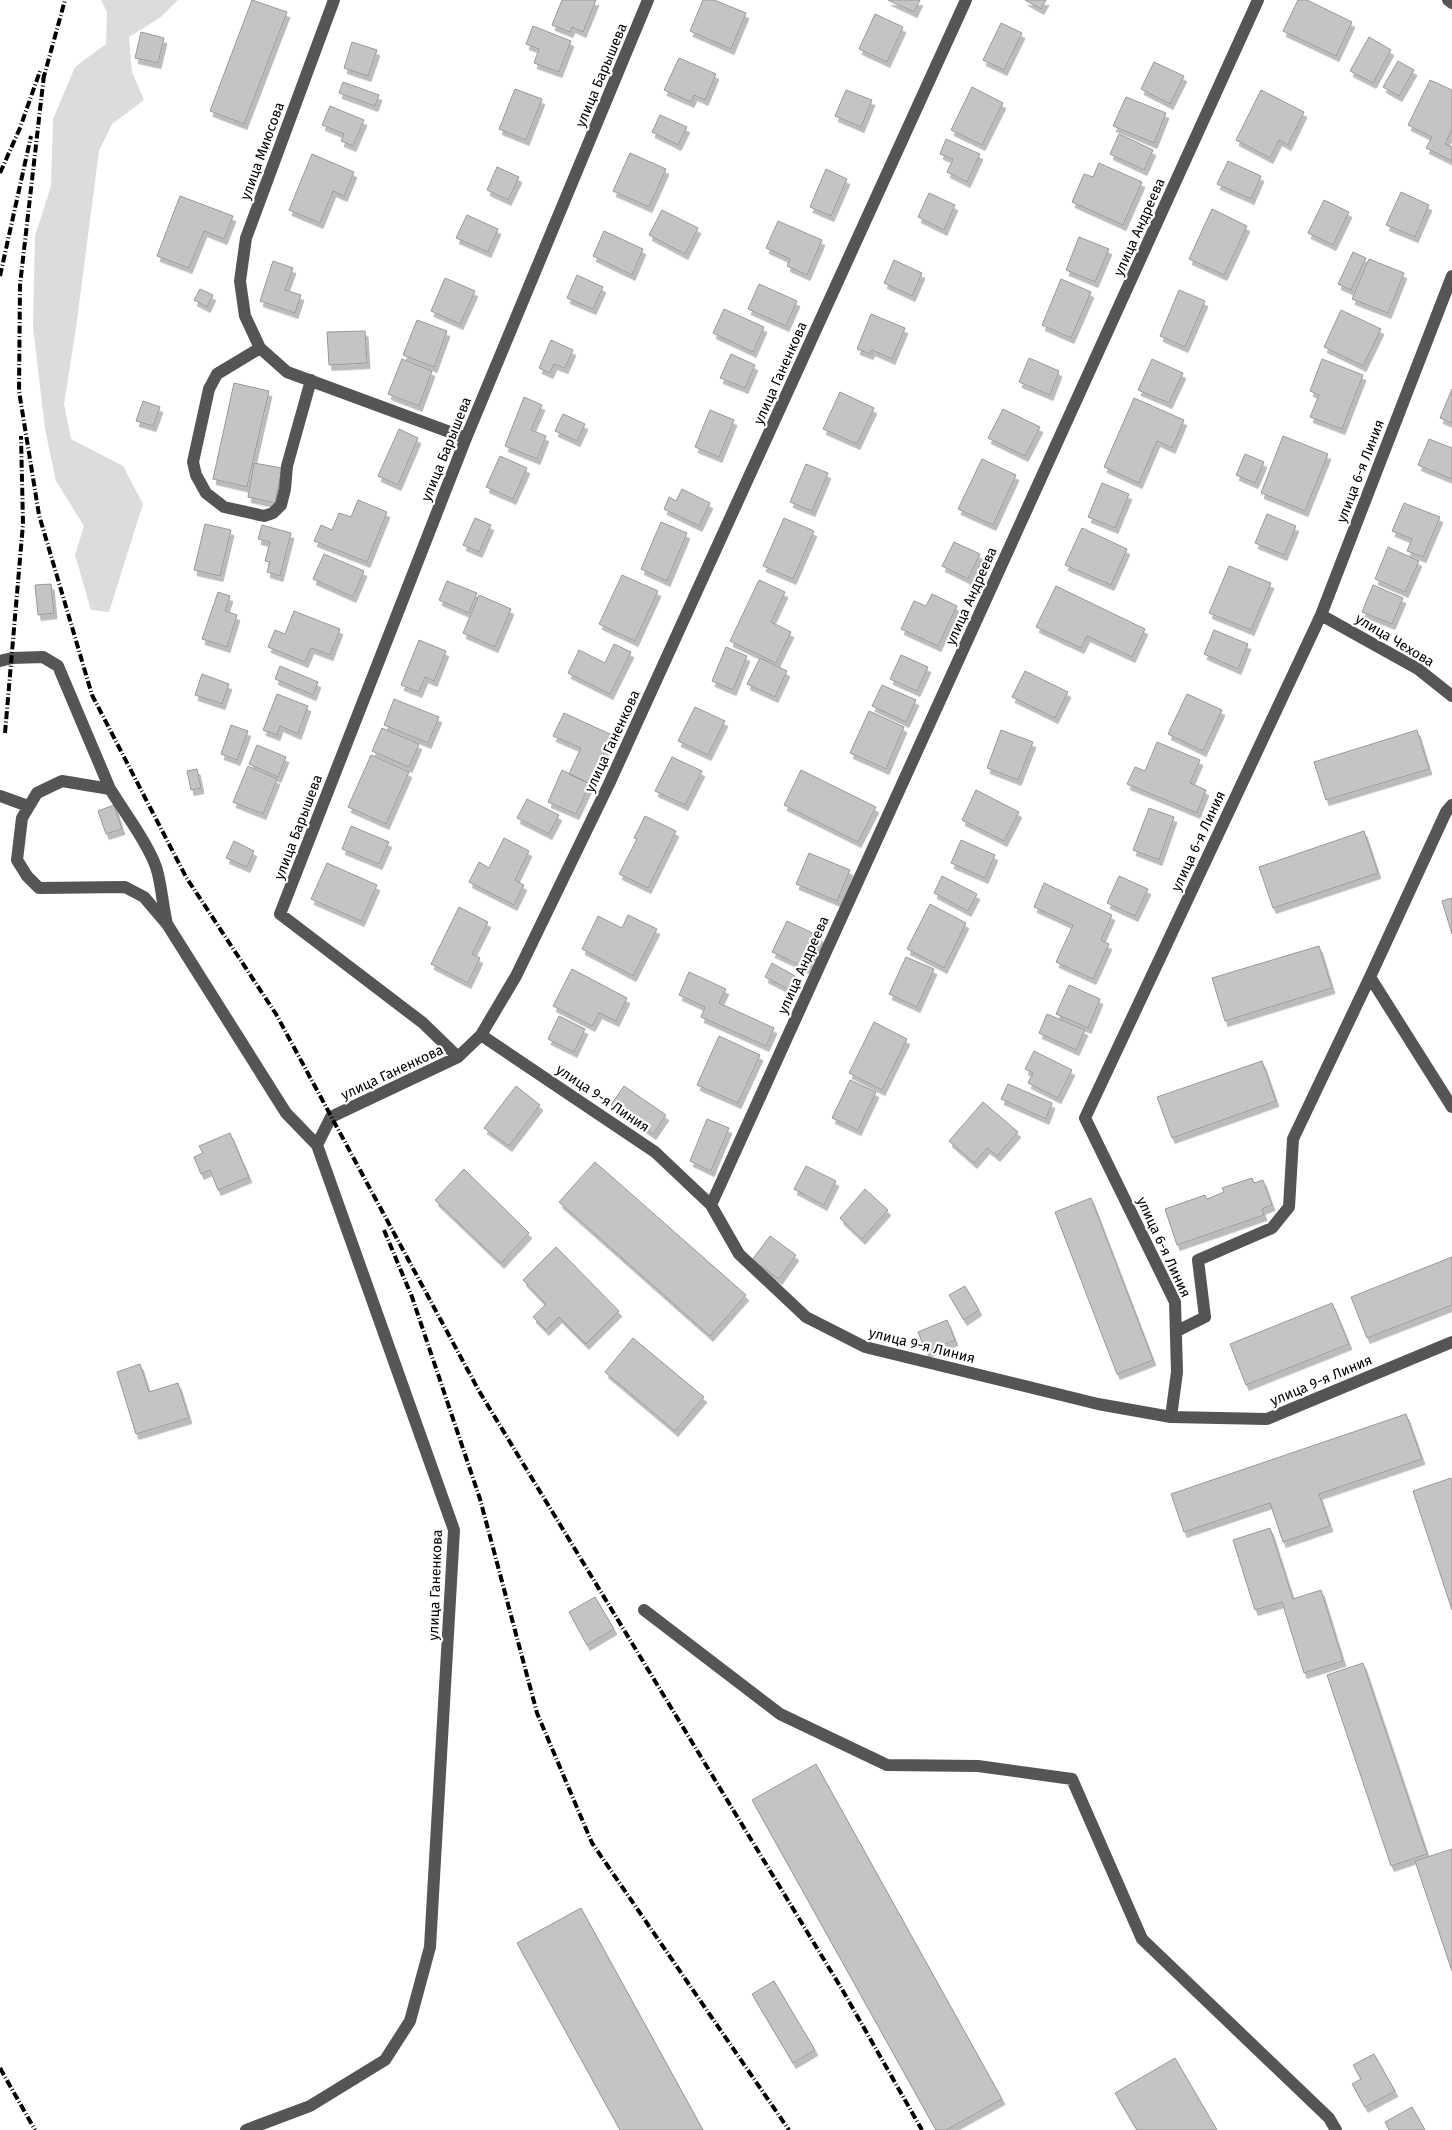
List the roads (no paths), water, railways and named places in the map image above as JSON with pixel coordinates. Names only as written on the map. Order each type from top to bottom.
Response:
[{"type":"street","name":"улица Миюсова","points":[[260,348],[245,316],[240,281],[246,238],[334,0]]},
{"type":"street","name":"улица Барышева","points":[[458,1057],[423,1023],[280,914],[466,438],[648,0]]},
{"type":"street","name":"улица Ганенкова","points":[[246,2130],[310,2106],[385,2060],[410,2021],[430,1947],[454,1530],[317,1145],[331,1117],[458,1057],[481,1035],[516,976],[609,784],[966,0]]},
{"type":"street","name":"улица Андреева","points":[[711,1205],[1258,0]]},
{"type":"street","points":[[1448,0],[1452,3]]},
{"type":"street","name":"улица 6-я Линия","points":[[1171,1417],[1177,1372],[1176,1302],[1085,1118],[1321,614],[1452,276]]},
{"type":"street","points":[[311,380],[287,466],[285,489],[280,506],[273,513],[264,516],[224,507],[206,494],[196,475],[194,462],[209,389],[217,374],[260,348],[286,372],[311,380],[466,438]]},
{"type":"street","name":"улица Чехова","points":[[1321,614],[1418,669],[1452,696]]},
{"type":"street","points":[[0,661],[12,658],[43,658],[58,666],[110,789],[158,872],[162,905],[167,924]]},
{"type":"street","points":[[110,789],[62,782],[37,793],[22,818],[17,860],[27,876],[39,888],[124,887],[144,897],[167,924],[286,1113],[317,1145]]},
{"type":"street","points":[[0,796],[28,806]]},
{"type":"street","points":[[1177,1331],[1205,1316],[1198,1260],[1272,1228],[1289,1207],[1293,1139],[1446,812],[1452,805]]},
{"type":"street","points":[[1370,977],[1452,1107]]},
{"type":"street","name":"улица 9-я Линия","points":[[481,1035],[655,1152],[711,1205],[739,1254],[806,1317],[865,1348],[1098,1404],[1171,1417],[1267,1419],[1452,1342]]},
{"type":"street","points":[[644,1610],[780,1714],[887,1765],[978,1766],[1072,1779],[1142,1938],[1328,2118],[1336,2130]]},
{"type":"railway","points":[[43,80],[65,0]]},
{"type":"railway","points":[[0,173],[20,128],[40,71]]},
{"type":"railway","points":[[44,75],[20,285],[19,391],[39,515],[92,695],[186,877],[276,1014],[479,1391],[843,1991],[922,2130]]},
{"type":"railway","points":[[0,276],[31,136]]},
{"type":"railway","points":[[5,733],[23,524],[21,436]]},
{"type":"railway","points":[[384,1230],[412,1297],[480,1499],[537,1713],[592,1843],[789,2130]]},
{"type":"railway","points":[[0,2068],[35,2130]]}]
